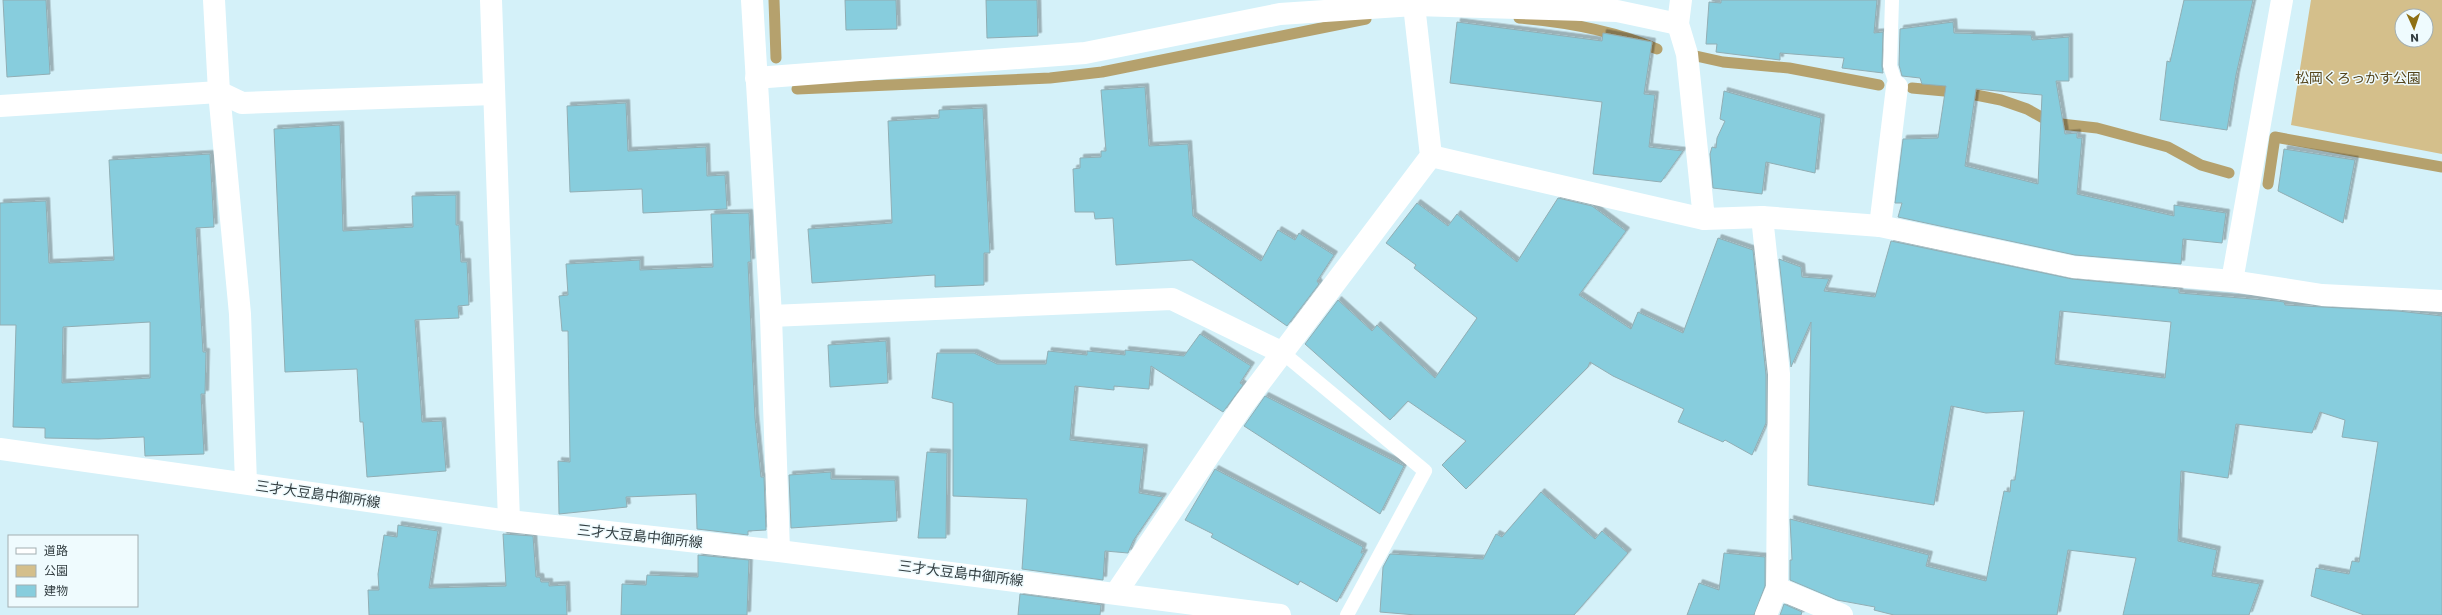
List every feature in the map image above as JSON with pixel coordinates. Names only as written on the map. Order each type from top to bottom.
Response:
[{"type":"street","points":[[214,0],[219,92],[240,314],[246,483]]},
{"type":"street","points":[[491,0],[509,521]]},
{"type":"street","points":[[752,0],[771,316],[779,550]]},
{"type":"street","points":[[1681,0],[1678,24],[1687,54],[1704,219]]},
{"type":"street","points":[[2232,281],[2282,0]]},
{"type":"street","points":[[756,78],[1084,53],[1280,14],[1414,5],[1617,11],[1678,24]]},
{"type":"street","points":[[1116,593],[1243,405],[1432,156],[1414,5]]},
{"type":"street","points":[[1880,226],[1897,86]]},
{"type":"street","points":[[0,106],[219,92],[242,103],[494,94]]},
{"type":"street","points":[[1432,156],[1704,219],[1762,218],[1880,226],[2073,267],[2232,281],[2322,295],[2442,301]]},
{"type":"street","points":[[1762,218],[1779,374],[1777,588],[1766,615]]},
{"type":"street","points":[[771,316],[1172,299],[1283,353]]},
{"type":"street","name":"三才大豆島中御所線","points":[[0,449],[509,521],[779,550],[1280,615]]},
{"type":"street","points":[[1777,588],[1842,615]]},
{"type":"lane","points":[[1892,0],[1890,66],[1897,86]]},
{"type":"lane","points":[[1283,353],[1425,471],[1347,615]]},
{"type":"green space","name":"松岡くろっかす公園","points":[[2311,0],[2442,0],[2442,154],[2291,125]]},
{"type":"building","points":[[3,0],[46,0],[50,74],[7,77]]},
{"type":"building","points":[[845,0],[896,0],[897,29],[846,30]]},
{"type":"building","points":[[986,0],[1037,0],[1038,36],[987,38]]},
{"type":"building","points":[[1721,0],[1877,0],[1874,33],[1883,32],[1883,73],[1842,68],[1844,58],[1780,53],[1780,60],[1716,52],[1717,44],[1706,44],[1709,2],[1721,3]]},
{"type":"building","points":[[2184,0],[2253,0],[2236,75],[2227,130],[2160,120],[2167,61],[2170,62]]},
{"type":"building","points":[[1457,22],[1602,41],[1603,33],[1652,42],[1644,94],[1655,95],[1649,147],[1683,151],[1661,182],[1593,174],[1602,102],[1450,83]]},
{"type":"building","points":[[1953,22],[1954,33],[2031,35],[2032,40],[2069,37],[2069,81],[2056,81],[2065,134],[2077,133],[2077,138],[2082,138],[2077,194],[2174,216],[2174,205],[2226,213],[2222,243],[2183,239],[2181,264],[2075,255],[1898,217],[1902,203],[1895,203],[1903,139],[1938,138],[1946,86],[1922,84],[1920,78],[1902,76],[1899,65],[1900,29]],"holes":[[[1976,89],[2042,95],[2038,184],[1965,166]]]},
{"type":"building","points":[[1145,87],[1149,146],[1188,144],[1193,216],[1261,261],[1278,230],[1295,240],[1299,233],[1334,255],[1317,281],[1319,284],[1287,326],[1192,260],[1116,265],[1113,218],[1095,219],[1094,212],[1075,212],[1073,169],[1080,168],[1080,158],[1101,157],[1101,151],[1106,151],[1101,90]]},
{"type":"building","points":[[1724,91],[1821,118],[1815,173],[1766,162],[1762,194],[1713,188],[1710,154],[1712,147],[1716,148],[1717,138],[1725,121],[1720,119]]},
{"type":"building","points":[[626,103],[628,151],[706,147],[707,176],[725,175],[727,209],[643,213],[642,189],[570,192],[567,106]]},
{"type":"building","points":[[983,108],[990,253],[984,253],[984,285],[935,287],[935,275],[812,283],[808,229],[892,223],[888,121],[939,118],[939,110]]},
{"type":"building","points":[[340,125],[343,231],[413,227],[412,196],[456,195],[456,225],[459,225],[461,262],[467,262],[469,305],[458,306],[459,318],[415,320],[422,422],[442,421],[446,471],[367,477],[363,422],[360,422],[357,369],[285,372],[274,129]]},
{"type":"building","points":[[2284,149],[2355,160],[2343,223],[2278,191]]},
{"type":"building","points":[[210,154],[214,227],[196,228],[203,352],[206,352],[205,394],[201,394],[204,454],[145,456],[144,437],[98,439],[45,438],[45,428],[13,427],[16,325],[0,325],[0,203],[46,201],[49,263],[114,260],[109,160]],"holes":[[[150,322],[150,378],[62,383],[63,327]]]},
{"type":"building","points":[[1558,198],[1592,206],[1626,231],[1579,295],[1631,329],[1638,312],[1683,333],[1718,238],[1753,250],[1766,375],[1766,423],[1752,455],[1725,440],[1723,442],[1678,422],[1684,409],[1613,376],[1590,362],[1588,367],[1466,489],[1442,465],[1466,441],[1408,401],[1390,420],[1305,344],[1338,300],[1372,331],[1377,325],[1435,378],[1477,318],[1414,268],[1416,265],[1386,243],[1417,203],[1448,226],[1457,214],[1517,262]]},
{"type":"building","points":[[749,213],[751,262],[748,262],[755,418],[761,477],[764,477],[766,530],[748,531],[748,535],[697,529],[696,494],[626,497],[627,507],[559,514],[558,461],[570,462],[568,331],[562,331],[559,296],[568,295],[566,264],[640,260],[640,270],[713,267],[711,214]]},
{"type":"building","points":[[1891,241],[2072,279],[2179,289],[2179,293],[2277,301],[2284,302],[2285,305],[2398,311],[2442,316],[2442,615],[2364,615],[2311,596],[2316,568],[2349,574],[2352,561],[2359,562],[2378,442],[2342,437],[2345,420],[2320,412],[2312,433],[2236,424],[2228,478],[2181,471],[2178,541],[2217,550],[2212,576],[2260,584],[2249,615],[2123,615],[2136,558],[2068,550],[2057,615],[1894,615],[1874,610],[1875,607],[1837,600],[1790,580],[1790,560],[1792,560],[1790,519],[1929,555],[1926,566],[1986,581],[2004,491],[2010,492],[2011,480],[2015,480],[2024,411],[1986,413],[1951,406],[1934,505],[1808,485],[1811,322],[1791,367],[1779,259],[1801,267],[1802,277],[1829,279],[1824,291],[1875,297]],"holes":[[[2060,311],[2171,322],[2165,378],[2055,364]]]},
{"type":"building","points":[[1200,334],[1251,366],[1240,383],[1243,385],[1223,412],[1151,366],[1149,389],[1114,386],[1114,390],[1075,386],[1070,440],[1144,448],[1139,493],[1163,497],[1133,541],[1128,553],[1105,551],[1103,580],[1022,569],[1027,499],[953,496],[953,403],[932,398],[937,353],[974,353],[997,364],[1046,364],[1048,351],[1087,355],[1087,351],[1125,355],[1125,350],[1184,356]]},
{"type":"building","points":[[886,341],[888,383],[830,387],[828,345]]},
{"type":"building","points":[[1265,396],[1404,466],[1380,514],[1244,426]]},
{"type":"building","points":[[927,452],[947,453],[946,538],[918,538]]},
{"type":"building","points":[[1215,469],[1363,547],[1361,553],[1364,553],[1337,602],[1300,581],[1298,585],[1211,537],[1213,534],[1185,520]]},
{"type":"building","points":[[831,472],[831,479],[895,480],[897,521],[791,528],[789,475]]},
{"type":"building","points":[[1541,492],[1595,539],[1602,531],[1628,553],[1574,615],[1416,615],[1380,612],[1383,567],[1390,554],[1483,559],[1496,534],[1502,537]]},
{"type":"building","points":[[398,525],[438,531],[429,588],[506,586],[503,534],[533,536],[536,577],[540,577],[541,582],[549,582],[549,586],[566,585],[567,615],[369,615],[368,590],[379,590],[378,574],[384,535],[397,537]]},
{"type":"building","points":[[1724,553],[1765,557],[1765,586],[1754,615],[1687,615],[1699,583],[1719,590]]},
{"type":"building","points":[[698,555],[749,560],[747,615],[621,615],[622,584],[646,585],[647,575],[698,577]]},
{"type":"building","points":[[1020,594],[1101,605],[1100,615],[1018,615]]},
{"type":"building","points":[[1784,604],[1802,612],[1801,615],[1780,615]]},
{"type":"waterway","points":[[774,0],[776,58]]},
{"type":"waterway","points":[[1519,18],[1589,28],[1640,42],[1657,49]]},
{"type":"waterway","points":[[797,89],[1050,78],[1102,72],[1366,19]]},
{"type":"waterway","points":[[1690,55],[1687,54],[1723,62],[1789,68],[1879,85]]},
{"type":"waterway","points":[[1912,88],[1966,93],[2001,100],[2027,109],[2052,123],[2097,128],[2168,147],[2201,165],[2229,173]]},
{"type":"waterway","points":[[2268,184],[2275,137],[2442,167]]}]
